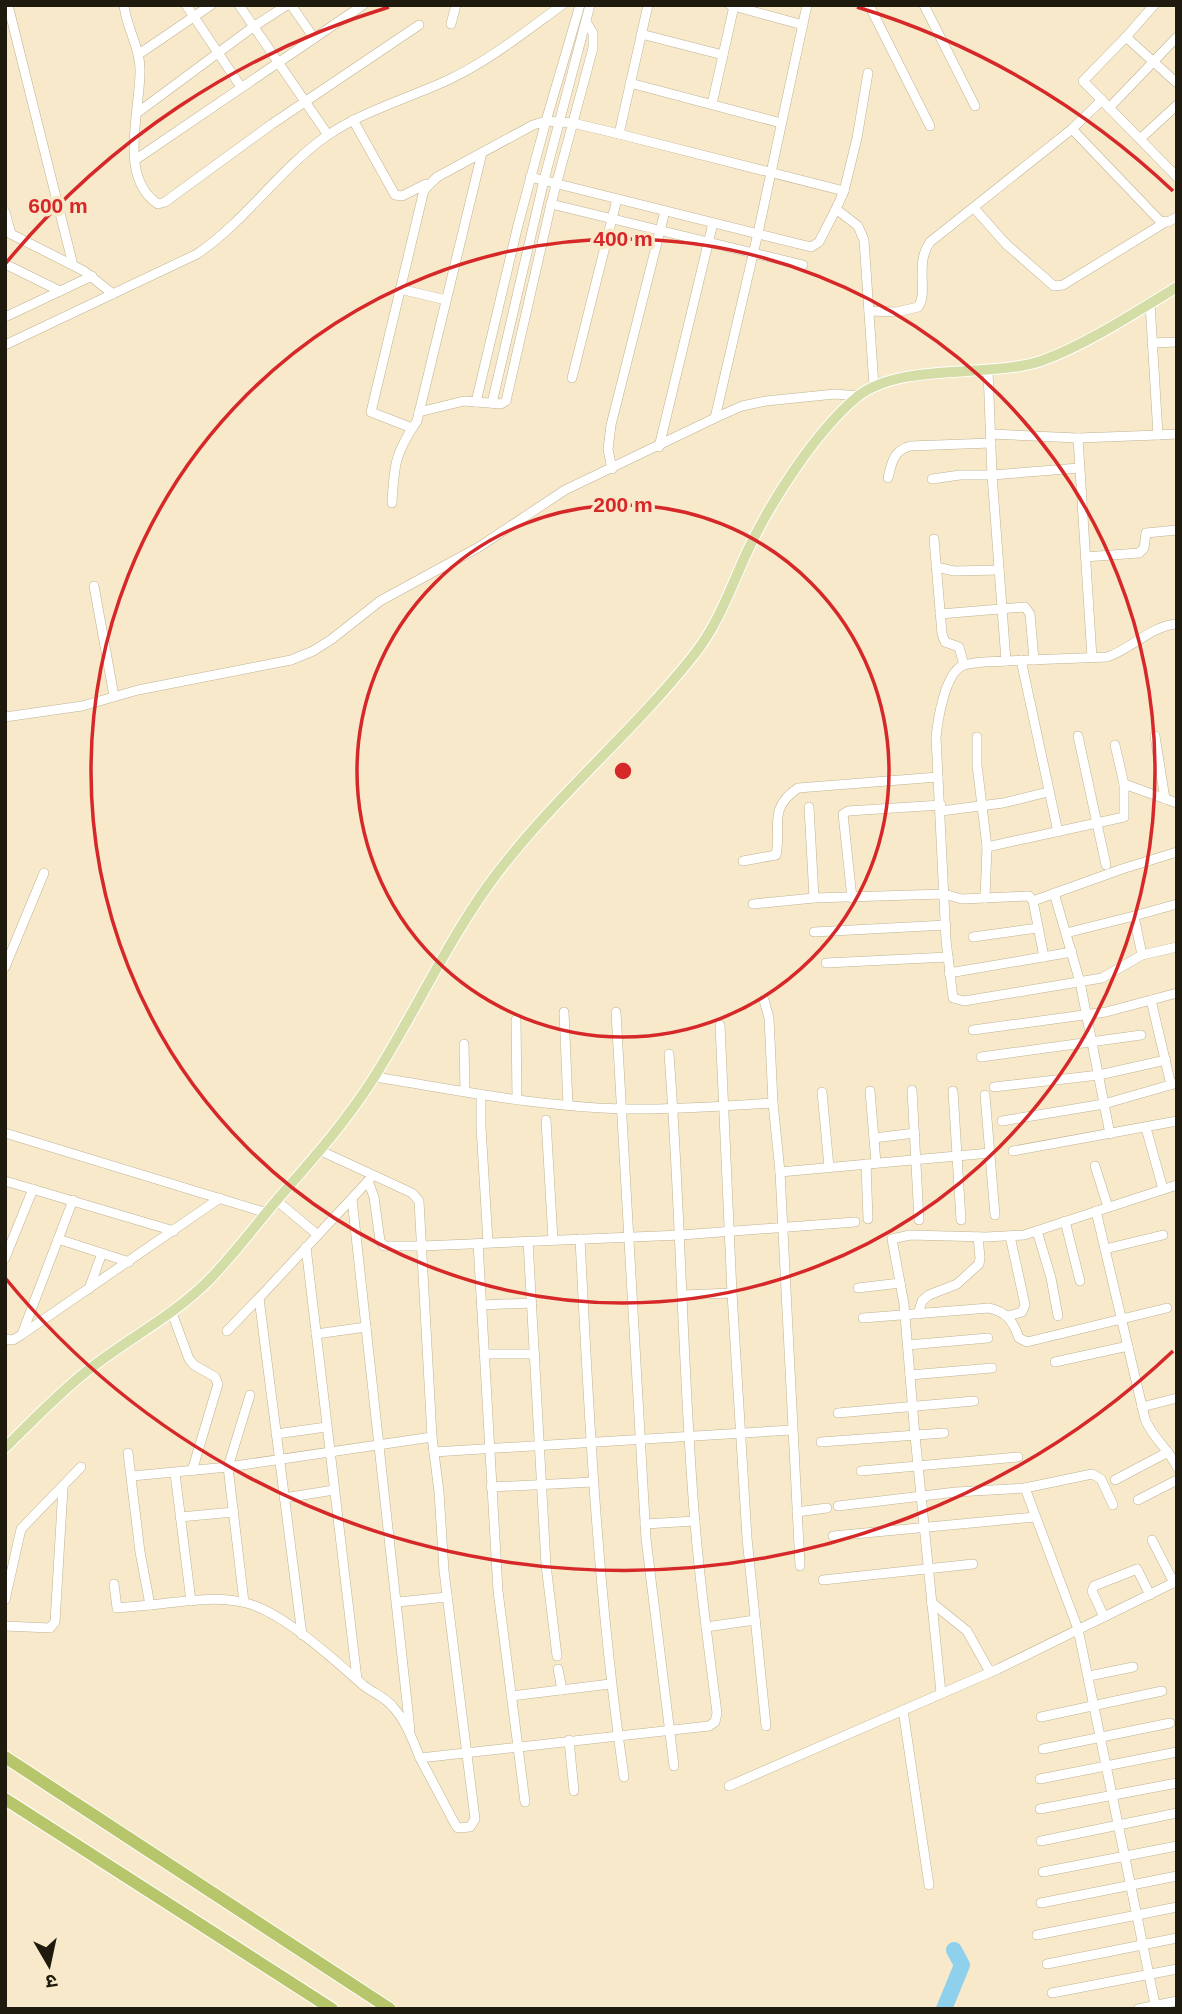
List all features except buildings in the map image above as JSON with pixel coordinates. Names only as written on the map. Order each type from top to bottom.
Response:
[{"type":"highway","points":[[5,1757],[390,2009]]},
{"type":"highway","points":[[5,1799],[332,2009]]},
{"type":"main road","points":[[5,1448],[86,1372],[172,1313],[210,1279],[321,1151],[375,1077],[454,936],[487,887],[511,855],[560,800],[621,739],[697,652],[715,625],[762,521],[780,491],[834,420],[858,396],[874,386],[927,375],[988,370],[1042,360],[1068,349],[1177,286]]},
{"type":"street","points":[[8,5],[73,265]]},
{"type":"street","points":[[186,5],[241,87]]},
{"type":"street","points":[[139,54],[211,5]]},
{"type":"street","points":[[239,5],[328,135]]},
{"type":"street","points":[[137,113],[217,52],[289,5],[314,38]]},
{"type":"street","points":[[135,159],[363,5]]},
{"type":"street","points":[[451,24],[456,5]]},
{"type":"street","points":[[5,345],[197,254],[222,237],[296,160],[328,135],[353,120],[451,79],[485,59],[562,5]]},
{"type":"street","points":[[476,402],[530,177],[580,5]]},
{"type":"street","points":[[492,403],[544,180],[590,5]]},
{"type":"street","points":[[619,134],[648,5]]},
{"type":"street","points":[[715,418],[754,253],[807,5]]},
{"type":"street","points":[[869,5],[930,126]]},
{"type":"street","points":[[925,5],[975,106]]},
{"type":"street","points":[[1154,5],[1083,81],[1174,170]]},
{"type":"street","points":[[125,6],[139,54],[140,69],[135,159],[141,187],[158,204],[165,202],[231,153],[419,26]]},
{"type":"street","points":[[712,104],[732,6],[803,25]]},
{"type":"street","points":[[419,412],[454,402],[501,404],[506,401],[551,204],[594,40],[586,22]]},
{"type":"street","points":[[641,34],[723,55]]},
{"type":"street","points":[[1126,37],[1177,83]]},
{"type":"street","points":[[869,311],[897,312],[918,307],[922,300],[923,252],[930,242],[1105,104],[1177,37]]},
{"type":"street","points":[[530,177],[816,246],[844,191],[857,138],[868,73]]},
{"type":"street","points":[[630,83],[781,123]]},
{"type":"street","points":[[1140,139],[1177,104]]},
{"type":"street","points":[[353,120],[396,195],[402,196],[533,125],[546,121],[573,123],[844,191]]},
{"type":"street","points":[[1072,129],[1164,223]]},
{"type":"street","points":[[392,503],[395,461],[417,421],[482,153]]},
{"type":"street","points":[[412,428],[371,412],[422,197],[429,183]]},
{"type":"street","points":[[572,378],[617,199]]},
{"type":"street","points":[[551,204],[803,265]]},
{"type":"street","points":[[974,208],[1006,244],[1054,286],[1063,285],[1177,217]]},
{"type":"street","points":[[836,209],[862,232],[874,386]]},
{"type":"street","points":[[612,469],[608,449],[611,425],[665,211]]},
{"type":"street","points":[[5,212],[8,232],[92,276],[113,295]]},
{"type":"street","points":[[659,447],[713,223]]},
{"type":"street","points":[[5,264],[60,291]]},
{"type":"street","points":[[5,317],[92,276]]},
{"type":"street","points":[[400,289],[446,300]]},
{"type":"street","points":[[1150,303],[1158,435]]},
{"type":"street","points":[[1152,343],[1177,342]]},
{"type":"street","points":[[988,370],[992,475],[1006,661]]},
{"type":"street","points":[[5,717],[82,705],[291,660],[313,651],[380,601],[479,547],[565,490],[715,418],[766,401],[835,394],[858,396]]},
{"type":"street","points":[[888,478],[895,455],[900,449],[909,446],[990,439],[1177,434]]},
{"type":"street","points":[[1078,438],[1092,658]]},
{"type":"street","points":[[932,480],[960,475],[1079,468]]},
{"type":"street","points":[[1085,557],[1139,553],[1144,548],[1146,533],[1177,530]]},
{"type":"street","points":[[933,539],[943,638],[945,642],[959,647],[964,665]]},
{"type":"street","points":[[936,567],[954,571],[999,570]]},
{"type":"street","points":[[94,586],[114,696]]},
{"type":"street","points":[[940,614],[1020,607],[1028,610],[1034,660]]},
{"type":"street","points":[[1177,624],[1158,628],[1119,653],[1092,658],[964,665],[954,672],[951,678],[938,718],[944,894],[953,998],[964,1001],[1108,976],[1142,955],[1177,947]]},
{"type":"street","points":[[1021,660],[1058,832]]},
{"type":"street","points":[[1079,736],[1106,865]]},
{"type":"street","points":[[1155,736],[1165,799]]},
{"type":"street","points":[[977,737],[977,765],[987,847],[985,898]]},
{"type":"street","points":[[987,847],[1124,817],[1124,784],[1115,745]]},
{"type":"street","points":[[743,861],[772,858],[776,855],[779,810],[788,795],[798,788],[938,777]]},
{"type":"street","points":[[1124,784],[1177,803]]},
{"type":"street","points":[[852,898],[843,814],[848,811],[982,806],[1048,792]]},
{"type":"street","points":[[809,807],[814,898]]},
{"type":"street","points":[[1032,901],[1177,852]]},
{"type":"street","points":[[5,967],[44,873]]},
{"type":"street","points":[[1054,893],[1080,982],[1110,1134]]},
{"type":"street","points":[[752,904],[814,898],[944,894],[962,899],[1026,896],[1031,897],[1044,957]]},
{"type":"street","points":[[1066,933],[1177,904]]},
{"type":"street","points":[[1134,916],[1142,955]]},
{"type":"street","points":[[814,932],[946,925]]},
{"type":"street","points":[[973,937],[1038,928]]},
{"type":"street","points":[[949,973],[1072,952]]},
{"type":"street","points":[[827,963],[948,957]]},
{"type":"street","points":[[973,1030],[1087,1015],[1177,993]]},
{"type":"street","points":[[764,1000],[769,1018],[780,1172],[800,1566]]},
{"type":"street","points":[[1002,1121],[1104,1104],[1174,1084],[1151,1000]]},
{"type":"street","points":[[564,1012],[568,1105]]},
{"type":"street","points":[[616,1012],[645,1524],[655,1628],[674,1766]]},
{"type":"street","points":[[516,1020],[517,1099]]},
{"type":"street","points":[[720,1025],[732,1293],[743,1434],[747,1538],[766,1726]]},
{"type":"street","points":[[981,1057],[1141,1035]]},
{"type":"street","points":[[464,1044],[465,1091]]},
{"type":"street","points":[[421,1758],[709,1726],[718,1718],[695,1521],[669,1054]]},
{"type":"street","points":[[993,1087],[1099,1075],[1166,1060]]},
{"type":"street","points":[[375,1077],[517,1099],[622,1109],[773,1103]]},
{"type":"street","points":[[912,1090],[919,1220]]},
{"type":"street","points":[[868,1219],[874,1138],[870,1091]]},
{"type":"street","points":[[953,1091],[961,1220]]},
{"type":"street","points":[[822,1092],[830,1167]]},
{"type":"street","points":[[481,1094],[481,1305],[491,1487],[498,1591],[525,1802]]},
{"type":"street","points":[[985,1095],[995,1215]]},
{"type":"street","points":[[546,1120],[553,1240]]},
{"type":"street","points":[[1013,1151],[1177,1121]]},
{"type":"street","points":[[1146,1128],[1163,1189]]},
{"type":"street","points":[[5,1133],[267,1213]]},
{"type":"street","points":[[874,1138],[915,1133]]},
{"type":"street","points":[[114,1584],[117,1608],[191,1601],[244,1602],[265,1610],[302,1635],[396,1709],[455,1824],[463,1829],[470,1827],[475,1819],[447,1597],[432,1437],[419,1201],[412,1193],[371,1178],[321,1151]]},
{"type":"street","points":[[780,1172],[990,1153]]},
{"type":"street","points":[[1096,1167],[1108,1207]]},
{"type":"street","points":[[227,1331],[371,1178]]},
{"type":"street","points":[[371,1178],[381,1244],[384,1246],[422,1247],[681,1235],[855,1223]]},
{"type":"street","points":[[5,1181],[174,1231]]},
{"type":"street","points":[[941,1693],[905,1315],[891,1244],[894,1237],[1010,1236],[1037,1231],[1177,1186]]},
{"type":"street","points":[[5,1258],[33,1189]]},
{"type":"street","points":[[5,1339],[13,1340],[21,1335],[220,1198]]},
{"type":"street","points":[[352,1199],[411,1735]]},
{"type":"street","points":[[21,1335],[73,1200]]},
{"type":"street","points":[[277,1201],[318,1235]]},
{"type":"street","points":[[1096,1211],[1149,1429],[1168,1451],[1177,1467]]},
{"type":"street","points":[[1065,1221],[1080,1281]]},
{"type":"street","points":[[1037,1231],[1051,1278],[1058,1316]]},
{"type":"street","points":[[1105,1249],[1163,1235]]},
{"type":"street","points":[[1008,1316],[1022,1312],[1026,1305],[1010,1236]]},
{"type":"street","points":[[918,1314],[922,1301],[929,1295],[957,1284],[978,1264],[981,1258],[978,1237]]},
{"type":"street","points":[[58,1239],[129,1262]]},
{"type":"street","points":[[580,1239],[593,1482],[611,1684],[624,1777]]},
{"type":"street","points":[[528,1241],[546,1565],[557,1656]]},
{"type":"street","points":[[306,1247],[357,1679]]},
{"type":"street","points":[[89,1289],[102,1253]]},
{"type":"street","points":[[858,1288],[900,1283]]},
{"type":"street","points":[[682,1295],[732,1293]]},
{"type":"street","points":[[259,1298],[302,1635]]},
{"type":"street","points":[[481,1305],[531,1303]]},
{"type":"street","points":[[863,1318],[989,1308],[1008,1316],[1019,1338],[1027,1342],[1167,1308]]},
{"type":"street","points":[[172,1313],[189,1359],[201,1370],[215,1377],[218,1384],[192,1471]]},
{"type":"street","points":[[316,1334],[366,1327]]},
{"type":"street","points":[[908,1345],[988,1338]]},
{"type":"street","points":[[1055,1362],[1128,1346]]},
{"type":"street","points":[[484,1354],[535,1353]]},
{"type":"street","points":[[910,1375],[992,1368]]},
{"type":"street","points":[[244,1602],[228,1467],[250,1395]]},
{"type":"street","points":[[1142,1406],[1177,1398]]},
{"type":"street","points":[[838,1413],[974,1401]]},
{"type":"street","points":[[276,1434],[326,1427]]},
{"type":"street","points":[[434,1452],[792,1430]]},
{"type":"street","points":[[821,1442],[944,1433]]},
{"type":"street","points":[[132,1476],[228,1467],[432,1437]]},
{"type":"street","points":[[1115,1480],[1168,1451]]},
{"type":"street","points":[[128,1453],[150,1605]]},
{"type":"street","points":[[862,1471],[1018,1457]]},
{"type":"street","points":[[5,1600],[10,1549],[20,1529],[81,1467]]},
{"type":"street","points":[[175,1473],[191,1601]]},
{"type":"street","points":[[838,1506],[956,1492],[1025,1488],[1096,1474],[1113,1505]]},
{"type":"street","points":[[1138,1500],[1177,1480]]},
{"type":"street","points":[[491,1487],[593,1482]]},
{"type":"street","points":[[5,1626],[50,1628],[55,1622],[63,1488]]},
{"type":"street","points":[[1025,1488],[1078,1629],[1156,2007]]},
{"type":"street","points":[[284,1498],[334,1490]]},
{"type":"street","points":[[797,1512],[827,1508]]},
{"type":"street","points":[[180,1517],[234,1512]]},
{"type":"street","points":[[833,1536],[1035,1517]]},
{"type":"street","points":[[645,1524],[695,1521]]},
{"type":"street","points":[[729,1786],[989,1672],[1175,1582],[1152,1540]]},
{"type":"street","points":[[823,1580],[973,1564]]},
{"type":"street","points":[[1104,1617],[1092,1591],[1094,1586],[1137,1569],[1150,1595]]},
{"type":"street","points":[[398,1602],[447,1597]]},
{"type":"street","points":[[931,1602],[967,1631],[989,1672]]},
{"type":"street","points":[[706,1627],[755,1620]]},
{"type":"street","points":[[1089,1676],[1133,1667]]},
{"type":"street","points":[[558,1669],[562,1690]]},
{"type":"street","points":[[511,1696],[611,1684]]},
{"type":"street","points":[[1041,1717],[1162,1691]]},
{"type":"street","points":[[903,1710],[929,1885]]},
{"type":"street","points":[[1043,1749],[1170,1723]]},
{"type":"street","points":[[569,1740],[575,1791]]},
{"type":"street","points":[[1040,1779],[1177,1752]]},
{"type":"street","points":[[1040,1809],[1177,1783]]},
{"type":"street","points":[[1041,1841],[1177,1814]]},
{"type":"street","points":[[1043,1872],[1177,1846]]},
{"type":"street","points":[[1041,1903],[1177,1876]]},
{"type":"street","points":[[1037,1935],[1177,1907]]},
{"type":"street","points":[[1047,1965],[1177,1938]]},
{"type":"street","points":[[1052,1993],[1177,1969]]},
{"type":"street","points":[[1138,2009],[1177,2001]]},
{"type":"waterway","points":[[944,2009],[962,1965],[954,1950]]}]
